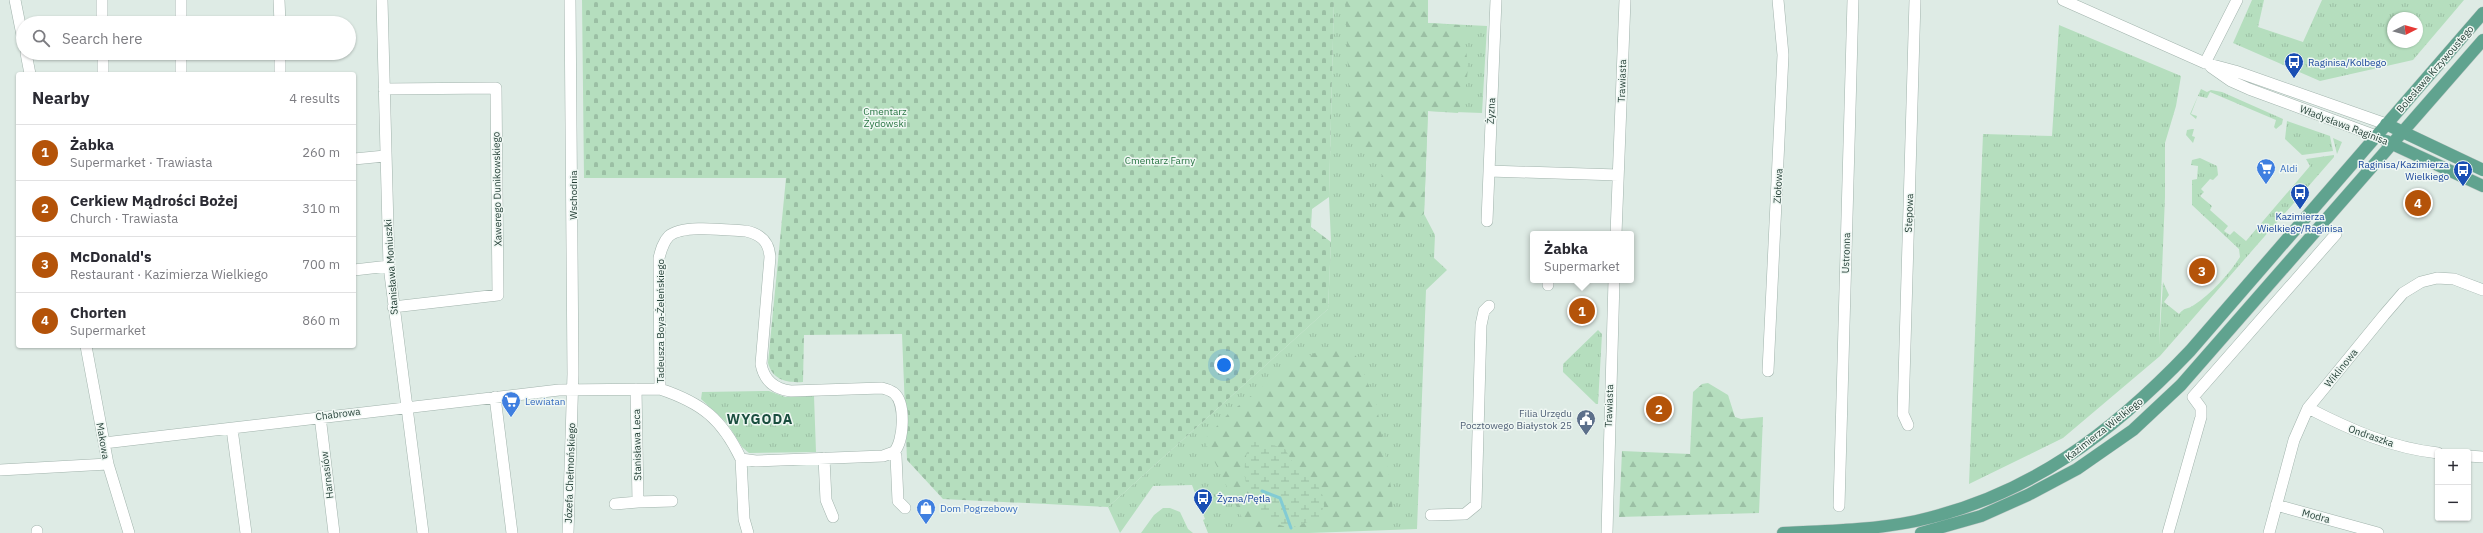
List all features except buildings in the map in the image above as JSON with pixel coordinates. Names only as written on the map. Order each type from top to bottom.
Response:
[{"type":"main road","name":"Bolesława Krzywoustego","points":[[2386,124],[2483,13]]},
{"type":"main road","name":"Bolesława Krzywoustego","points":[[2393,143],[2483,40]]},
{"type":"main road","name":"Władysława Raginisa","points":[[2386,124],[2404,131],[2483,170]]},
{"type":"main road","name":"Kazimierza Wielkiego","points":[[1783,533],[1838,531],[1914,521],[1945,513],[2010,489],[2069,458],[2126,414],[2152,390],[2386,124]]},
{"type":"main road","name":"Władysława Raginisa","points":[[2376,136],[2483,186]]},
{"type":"main road","name":"Kazimierza Wielkiego","points":[[1921,533],[1982,516],[2028,496],[2077,469],[2133,430],[2182,385],[2393,143]]},
{"type":"main road","points":[[2310,212],[2315,211],[2320,214],[2322,225]]},
{"type":"street","points":[[15,0],[18,16]]},
{"type":"street","points":[[102,0],[102,16]]},
{"type":"street","points":[[181,0],[181,16]]},
{"type":"street","points":[[279,0],[280,16]]},
{"type":"street","name":"Stanisława Moniuszki","points":[[382,0],[389,266],[393,307],[423,533]]},
{"type":"street","name":"Wschodnia","points":[[570,0],[573,390]]},
{"type":"street","name":"Żyzna","points":[[1487,221],[1496,0]]},
{"type":"street","name":"Trawiasta","points":[[1616,231],[1625,0]]},
{"type":"street","name":"Ziołowa","points":[[1768,371],[1782,70],[1778,0]]},
{"type":"street","name":"Ustronna","points":[[1839,506],[1853,0]]},
{"type":"street","name":"Stepowa","points":[[1908,425],[1903,414],[1916,0]]},
{"type":"street","name":"Władysława Raginisa","points":[[2063,0],[2205,63],[2235,71],[2386,124]]},
{"type":"street","points":[[2205,63],[2237,0]]},
{"type":"street","points":[[27,60],[30,72]]},
{"type":"street","points":[[103,60],[103,72]]},
{"type":"street","points":[[181,60],[181,72]]},
{"type":"street","points":[[280,60],[280,72]]},
{"type":"street","name":"Władysława Raginisa","points":[[2205,63],[2231,81],[2249,89],[2376,136]]},
{"type":"street","name":"Xawerego Dunikowskiego","points":[[384,89],[496,88],[498,295],[393,307]]},
{"type":"street","points":[[356,158],[385,156]]},
{"type":"street","points":[[1489,171],[1618,175]]},
{"type":"street","name":"Tadeusza Boya-Żeleńskiego","points":[[660,389],[659,258],[664,242],[676,232],[688,229],[754,233],[767,243],[770,257],[761,364],[766,378],[773,386],[784,390],[882,388],[894,393],[899,401],[902,428],[899,445],[894,452],[898,501],[905,508]]},
{"type":"street","points":[[2168,533],[2201,417],[2201,408],[2193,397],[2336,234]]},
{"type":"street","points":[[356,270],[389,266]]},
{"type":"street","name":"Wiklinowa","points":[[2269,533],[2294,440],[2308,408],[2403,293],[2421,282],[2437,278],[2454,279],[2483,290]]},
{"type":"street","name":"Trawiasta","points":[[1607,533],[1614,283]]},
{"type":"street","points":[[1431,515],[1465,514],[1476,505],[1481,325],[1484,310],[1489,306]]},
{"type":"street","name":"Makowa","points":[[86,348],[108,464],[129,533]]},
{"type":"street","name":"Stanisława Leca","points":[[636,389],[638,502]]},
{"type":"street","name":"Tadeusza Boya-Żeleńskiego","points":[[573,390],[660,389],[690,400],[707,412],[721,425],[741,459]]},
{"type":"street","name":"Chabrowa","points":[[104,443],[232,429],[320,416],[406,406],[573,390]]},
{"type":"street","name":"Józefa Chełmońskiego","points":[[568,533],[573,390]]},
{"type":"street","points":[[495,397],[512,533]]},
{"type":"street","name":"Ondraszka","points":[[2308,408],[2347,428],[2381,440],[2435,452]]},
{"type":"street","name":"Harnasiów","points":[[320,416],[334,533]]},
{"type":"street","points":[[232,429],[246,533]]},
{"type":"street","points":[[748,533],[744,519],[741,459],[756,461],[883,456],[894,452]]},
{"type":"street","points":[[2471,456],[2483,457]]},
{"type":"street","points":[[824,458],[826,500],[832,517]]},
{"type":"street","points":[[0,470],[108,464]]},
{"type":"street","points":[[615,504],[672,501]]},
{"type":"street","name":"Modra","points":[[2276,505],[2378,533]]},
{"type":"green space","points":[[582,0],[1334,0],[1329,197],[1312,209],[1311,227],[1331,242],[1328,309],[1108,507],[943,499],[907,460],[902,334],[804,335],[803,382],[786,381],[777,377],[770,369],[768,363],[786,178],[584,178]]},
{"type":"green space","points":[[1334,0],[1428,0],[1428,23],[1487,26],[1482,113],[1428,111],[1424,214],[1435,235],[1434,258],[1447,270],[1426,290],[1417,529],[1309,533],[1208,533],[1203,520],[1205,519],[1192,485],[1153,486],[1120,533],[1108,507],[1328,309],[1331,242],[1329,197]]},
{"type":"green space","points":[[1345,0],[1428,0],[1428,23],[1460,25],[1466,49],[1468,69],[1465,88],[1458,113],[1428,111],[1424,214],[1414,218],[1408,219],[1398,217],[1382,211],[1377,200],[1383,169],[1374,158],[1351,138]]},
{"type":"green space","points":[[2252,0],[2264,0],[2258,27],[2303,42],[2322,0],[2464,0],[2413,60],[2320,81],[2233,43]]},
{"type":"green space","points":[[2059,25],[2181,76],[2176,106],[2165,143],[2165,197],[2159,345],[2163,282],[2169,295],[2164,302],[2179,314],[2183,310],[2192,306],[2213,289],[2231,270],[2240,257],[2239,249],[2192,205],[2192,180],[2197,179],[2198,166],[2191,165],[2192,160],[2200,158],[2217,166],[2218,175],[2213,180],[2210,179],[2201,189],[2204,192],[2200,196],[2212,206],[2210,210],[2228,226],[2224,231],[2230,235],[2234,231],[2246,241],[2310,166],[2306,159],[2334,155],[2334,157],[2160,356],[2063,438],[1969,484],[1983,134],[2052,136]]},
{"type":"green space","points":[[2201,89],[2207,92],[2211,90],[2222,92],[2283,119],[2282,124],[2276,129],[2274,127],[2276,120],[2210,92],[2207,98],[2198,96],[2191,114],[2197,116],[2196,119],[2190,114]]},
{"type":"green space","points":[[2287,121],[2330,136],[2333,151],[2302,155],[2285,139]]},
{"type":"green space","points":[[2194,129],[2192,136],[2195,137],[2193,143],[2186,135],[2187,130]]},
{"type":"green space","points":[[2333,138],[2342,142],[2337,154]]},
{"type":"green space","points":[[1598,330],[1602,334],[1598,404],[1596,404],[1563,372],[1563,364]]},
{"type":"green space","points":[[1341,345],[1356,356],[1376,402],[1391,487],[1393,514],[1390,521],[1378,527],[1256,531],[1247,528],[1204,440],[1228,414],[1280,373],[1325,347]]},
{"type":"green space","points":[[1708,383],[1728,395],[1735,417],[1741,419],[1763,417],[1759,513],[1619,517],[1622,451],[1690,454],[1693,392],[1702,384]]},
{"type":"green space","points":[[769,391],[785,397],[814,396],[816,452],[749,453],[742,447],[727,423],[701,399],[702,392]]},
{"type":"green space","points":[[1258,440],[1285,449],[1294,465],[1318,486],[1323,496],[1324,506],[1319,518],[1291,528],[1273,522],[1260,512],[1249,494],[1245,472],[1247,451],[1251,442]]},
{"type":"green space","points":[[1163,508],[1170,508],[1180,512],[1188,529],[1193,533],[1141,533],[1154,515]]},
{"type":"waterway","points":[[1262,491],[1280,498],[1291,528]]},
{"type":"place","name":"Raginisa/Kolbego","points":[[2294,79]]},
{"type":"place","name":"Aldi","points":[[2266,185]]},
{"type":"place","name":"Raginisa/Kazimierza Wielkiego","points":[[2463,187]]},
{"type":"place","name":"Chorten","points":[[2418,203]]},
{"type":"place","name":"Kazimierza Wielkiego/Raginisa","points":[[2300,210]]},
{"type":"place","name":"McDonald's","points":[[2202,271]]},
{"type":"place","name":"Żabka","points":[[1582,311]]},
{"type":"place","name":"Cerkiew Mądrości Bożej","points":[[1659,409]]},
{"type":"place","name":"Lewiatan","points":[[511,418]]},
{"type":"place","name":"Filia Urzędu Pocztowego Białystok 25","points":[[1586,436]]},
{"type":"place","name":"Żyzna/Pętla","points":[[1203,515]]},
{"type":"place","name":"Dom Pogrzebowy","points":[[926,525]]},
{"type":"district","name":"WYGODA","points":[[760,419]]},
{"type":"park label","name":"Cmentarz Żydowski","points":[[885,116]]},
{"type":"park label","name":"Cmentarz Farny","points":[[1160,160]]}]
